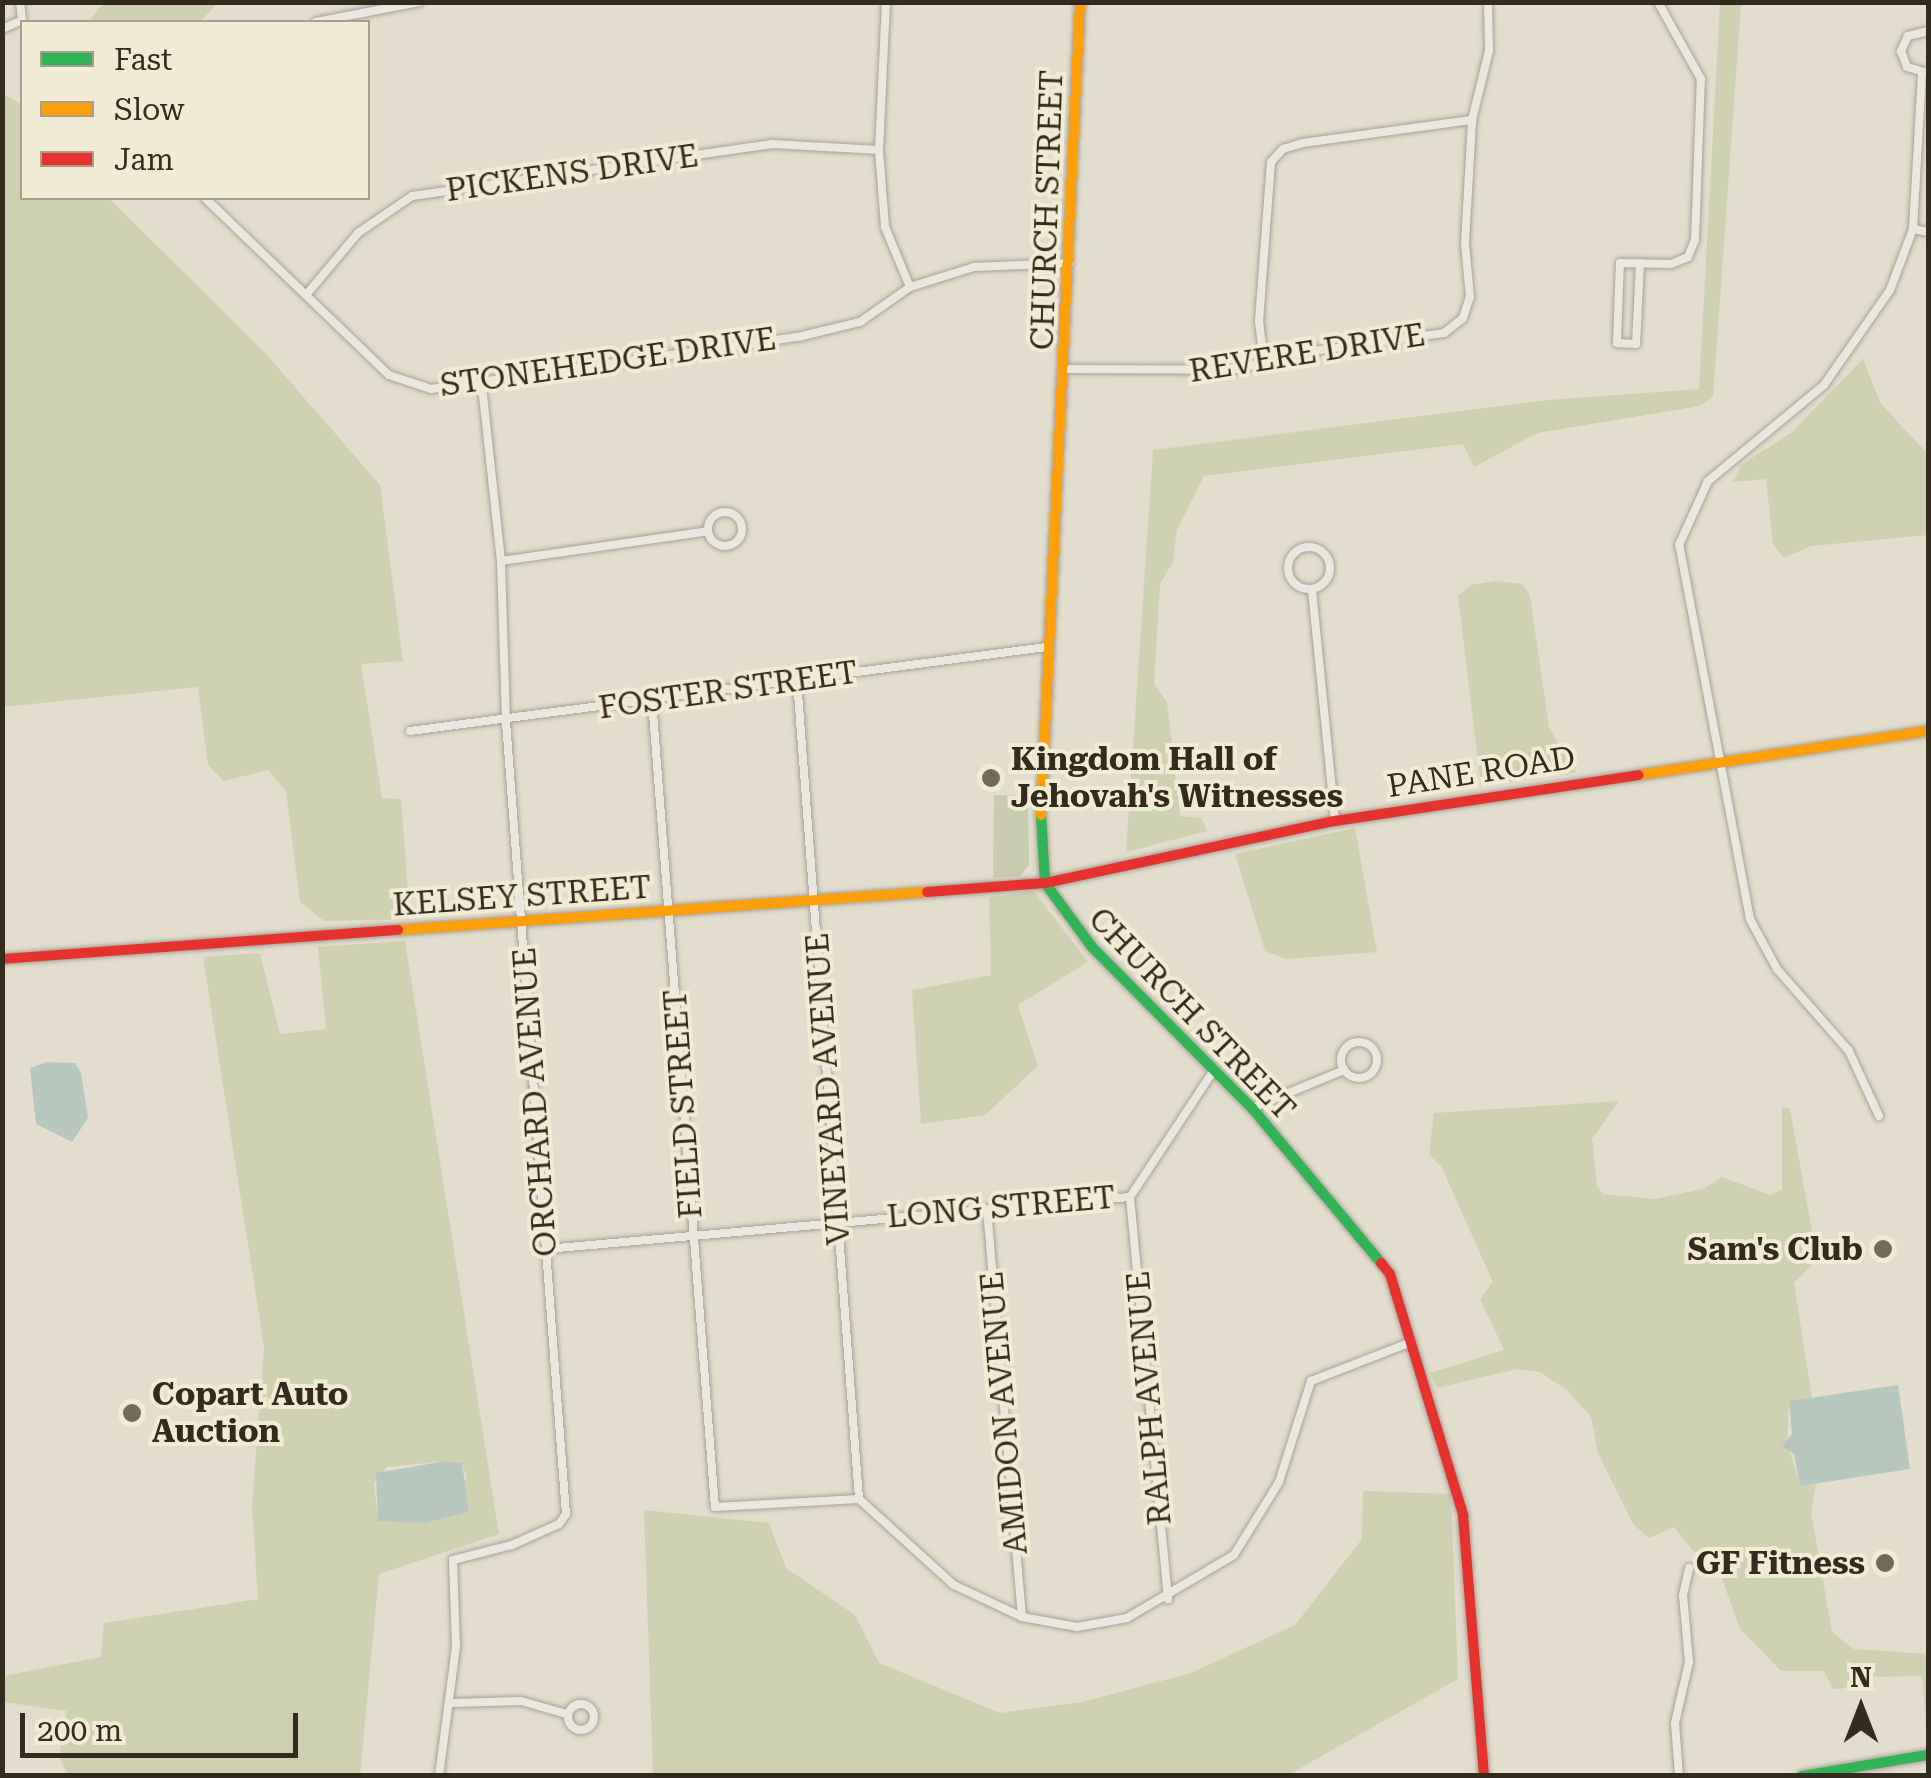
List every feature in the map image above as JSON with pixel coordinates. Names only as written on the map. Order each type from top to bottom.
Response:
[{"type":"street","points":[[326,20],[419,2]]},
{"type":"street","points":[[886,2],[879,150],[885,227],[910,287]]},
{"type":"street","name":"CHURCH STREET","points":[[1080,2],[1066,368],[1040,786],[1046,883],[1092,947],[1212,1073],[1252,1108],[1390,1274],[1462,1514],[1484,1776]]},
{"type":"street","name":"REVERE DRIVE","points":[[1066,368],[1199,374],[1444,333],[1463,318],[1470,297],[1465,242],[1472,120],[1489,51],[1488,2]]},
{"type":"street","points":[[1640,263],[1636,344],[1617,343],[1620,263],[1688,257],[1695,240],[1701,79],[1658,2]]},
{"type":"street","points":[[1879,1116],[1850,1050],[1786,980],[1754,932],[1724,760],[1683,587],[1682,530],[1699,492],[1719,469],[1824,385],[1890,290],[1913,229],[1925,74],[1906,67],[1901,51],[1908,36],[1928,31]]},
{"type":"street","points":[[1264,362],[1258,322],[1271,162],[1282,148],[1472,120]]},
{"type":"street","name":"PICKENS DRIVE","points":[[306,296],[358,232],[412,196],[772,144],[879,150]]},
{"type":"street","name":"STONEHEDGE DRIVE","points":[[207,200],[389,375],[431,388],[482,386],[798,337],[860,322],[910,287],[974,267],[1069,263]]},
{"type":"street","points":[[1913,229],[1928,232]]},
{"type":"street","name":"ORCHARD AVENUE","points":[[451,1704],[456,1647],[450,1569],[457,1557],[492,1552],[565,1520],[506,722],[501,561],[482,386]]},
{"type":"street","points":[[724,512],[741,525],[740,536],[728,546],[712,541],[708,532],[714,516],[724,512]]},
{"type":"street","points":[[501,561],[708,532]]},
{"type":"street","points":[[1304,548],[1321,550],[1330,567],[1328,579],[1312,590],[1295,584],[1288,574],[1290,558],[1304,548]]},
{"type":"street","points":[[1312,590],[1335,821]]},
{"type":"street","name":"FOSTER STREET","points":[[410,731],[506,722],[1046,647]]},
{"type":"street","name":"VINEYARD AVENUE","points":[[798,680],[859,1498]]},
{"type":"street","name":"FIELD STREET","points":[[652,700],[715,1508],[859,1498]]},
{"type":"street","name":"PANE ROAD","points":[[1046,883],[1335,821],[1928,731]]},
{"type":"street","name":"KELSEY STREET","points":[[2,959],[1046,883]]},
{"type":"street","points":[[1252,1108],[1344,1070],[1365,1077],[1374,1069],[1375,1052],[1367,1044],[1350,1045],[1341,1058],[1344,1070]]},
{"type":"street","name":"LONG STREET","points":[[546,1248],[692,1231],[1130,1197],[1212,1073]]},
{"type":"street","name":"RALPH AVENUE","points":[[1130,1197],[1168,1599]]},
{"type":"street","name":"AMIDON AVENUE","points":[[987,1209],[1022,1618]]},
{"type":"street","points":[[859,1498],[954,1585],[1022,1618],[1077,1627],[1127,1618],[1168,1599],[1234,1555],[1279,1482],[1311,1381],[1411,1342]]},
{"type":"street","points":[[1679,1776],[1675,1723],[1690,1662],[1682,1595],[1689,1568]]},
{"type":"street","points":[[439,1776],[451,1704],[521,1702],[568,1714]]},
{"type":"street","points":[[1802,1776],[1928,1755]]},
{"type":"green space","points":[[104,2],[218,3],[202,20],[90,20]]},
{"type":"green space","points":[[1720,3],[1741,3],[1713,397],[1700,406],[1537,433],[1474,467],[1463,444],[1204,476],[1177,530],[1173,562],[1160,584],[1154,684],[1167,702],[1180,816],[1201,818],[1207,831],[1126,852],[1153,450],[1548,400],[1699,389]]},
{"type":"green space","points":[[2,93],[20,104],[20,200],[111,200],[266,354],[380,485],[403,661],[361,664],[382,798],[401,799],[410,919],[324,921],[300,902],[286,791],[268,770],[224,781],[208,765],[198,687],[3,707]]},
{"type":"green space","points":[[1863,359],[1881,404],[1928,454],[1928,535],[1811,546],[1784,558],[1773,544],[1766,479],[1733,482],[1741,465],[1791,433]]},
{"type":"green space","points":[[1496,581],[1522,584],[1530,596],[1549,728],[1576,772],[1481,786],[1458,596],[1471,585]]},
{"type":"green space","points":[[994,795],[1028,796],[1029,865],[1020,876],[993,878]]},
{"type":"green space","points":[[1355,828],[1377,952],[1286,959],[1265,951],[1235,854]]},
{"type":"green space","points":[[1034,891],[1088,962],[1018,1005],[1038,1066],[985,1115],[921,1124],[912,990],[991,975],[989,897]]},
{"type":"green space","points":[[405,941],[499,1534],[379,1574],[360,1775],[68,1775],[59,1757],[67,1711],[3,1702],[3,1676],[101,1657],[104,1623],[258,1599],[252,1507],[264,1347],[203,957],[260,953],[280,1034],[326,1029],[318,947]],"holes":[[[462,1463],[467,1479],[378,1521],[374,1483],[387,1467]]]},
{"type":"green space","points":[[1619,1101],[1592,1139],[1597,1186],[1603,1194],[1655,1199],[1703,1189],[1722,1177],[1770,1195],[1782,1190],[1782,1107],[1790,1109],[1817,1259],[1794,1283],[1812,1398],[1789,1401],[1787,1441],[1800,1486],[1816,1484],[1811,1512],[1832,1632],[1854,1649],[1928,1654],[1928,1746],[1922,1676],[1870,1677],[1868,1686],[1833,1689],[1824,1671],[1781,1671],[1740,1629],[1716,1562],[1693,1551],[1674,1527],[1649,1538],[1633,1524],[1598,1453],[1591,1417],[1568,1391],[1540,1372],[1517,1369],[1437,1388],[1430,1373],[1504,1350],[1480,1299],[1493,1282],[1441,1166],[1429,1155],[1434,1113]]},
{"type":"green space","points":[[1363,1491],[1451,1494],[1458,1679],[1288,1775],[653,1775],[644,1510],[769,1523],[786,1568],[855,1615],[879,1663],[1000,1713],[1082,1702],[1191,1673],[1295,1625],[1362,1539]]},
{"type":"shaded area","points":[[47,1062],[75,1063],[81,1073],[88,1118],[72,1142],[36,1124],[30,1068]]},
{"type":"shaded area","points":[[1898,1385],[1910,1469],[1800,1486],[1794,1454],[1782,1446],[1792,1434],[1789,1401]]},
{"type":"shaded area","points":[[446,1461],[462,1463],[469,1512],[425,1523],[378,1521],[376,1473]]},
{"type":"traffic: fast","points":[[1041,815],[1045,883],[1092,947],[1252,1108],[1381,1263]]},
{"type":"traffic: fast","points":[[1802,1776],[1928,1755]]},
{"type":"traffic: slow","points":[[1041,815],[1080,2]]},
{"type":"traffic: slow","points":[[1639,775],[1928,731]]},
{"type":"traffic: slow","points":[[398,930],[927,892]]},
{"type":"traffic: jam","points":[[927,892],[1045,883],[1335,821],[1639,775]]},
{"type":"traffic: jam","points":[[2,959],[398,930]]},
{"type":"traffic: jam","points":[[1381,1263],[1390,1274],[1463,1515],[1484,1776]]},
{"type":"place","name":"Kingdom Hall of Jehovah's Witnesses","points":[[991,778]]},
{"type":"place","name":"Sam's Club","points":[[1883,1249]]},
{"type":"place","name":"Copart Auto Auction","points":[[132,1413]]},
{"type":"place","name":"GF Fitness","points":[[1885,1563]]}]
